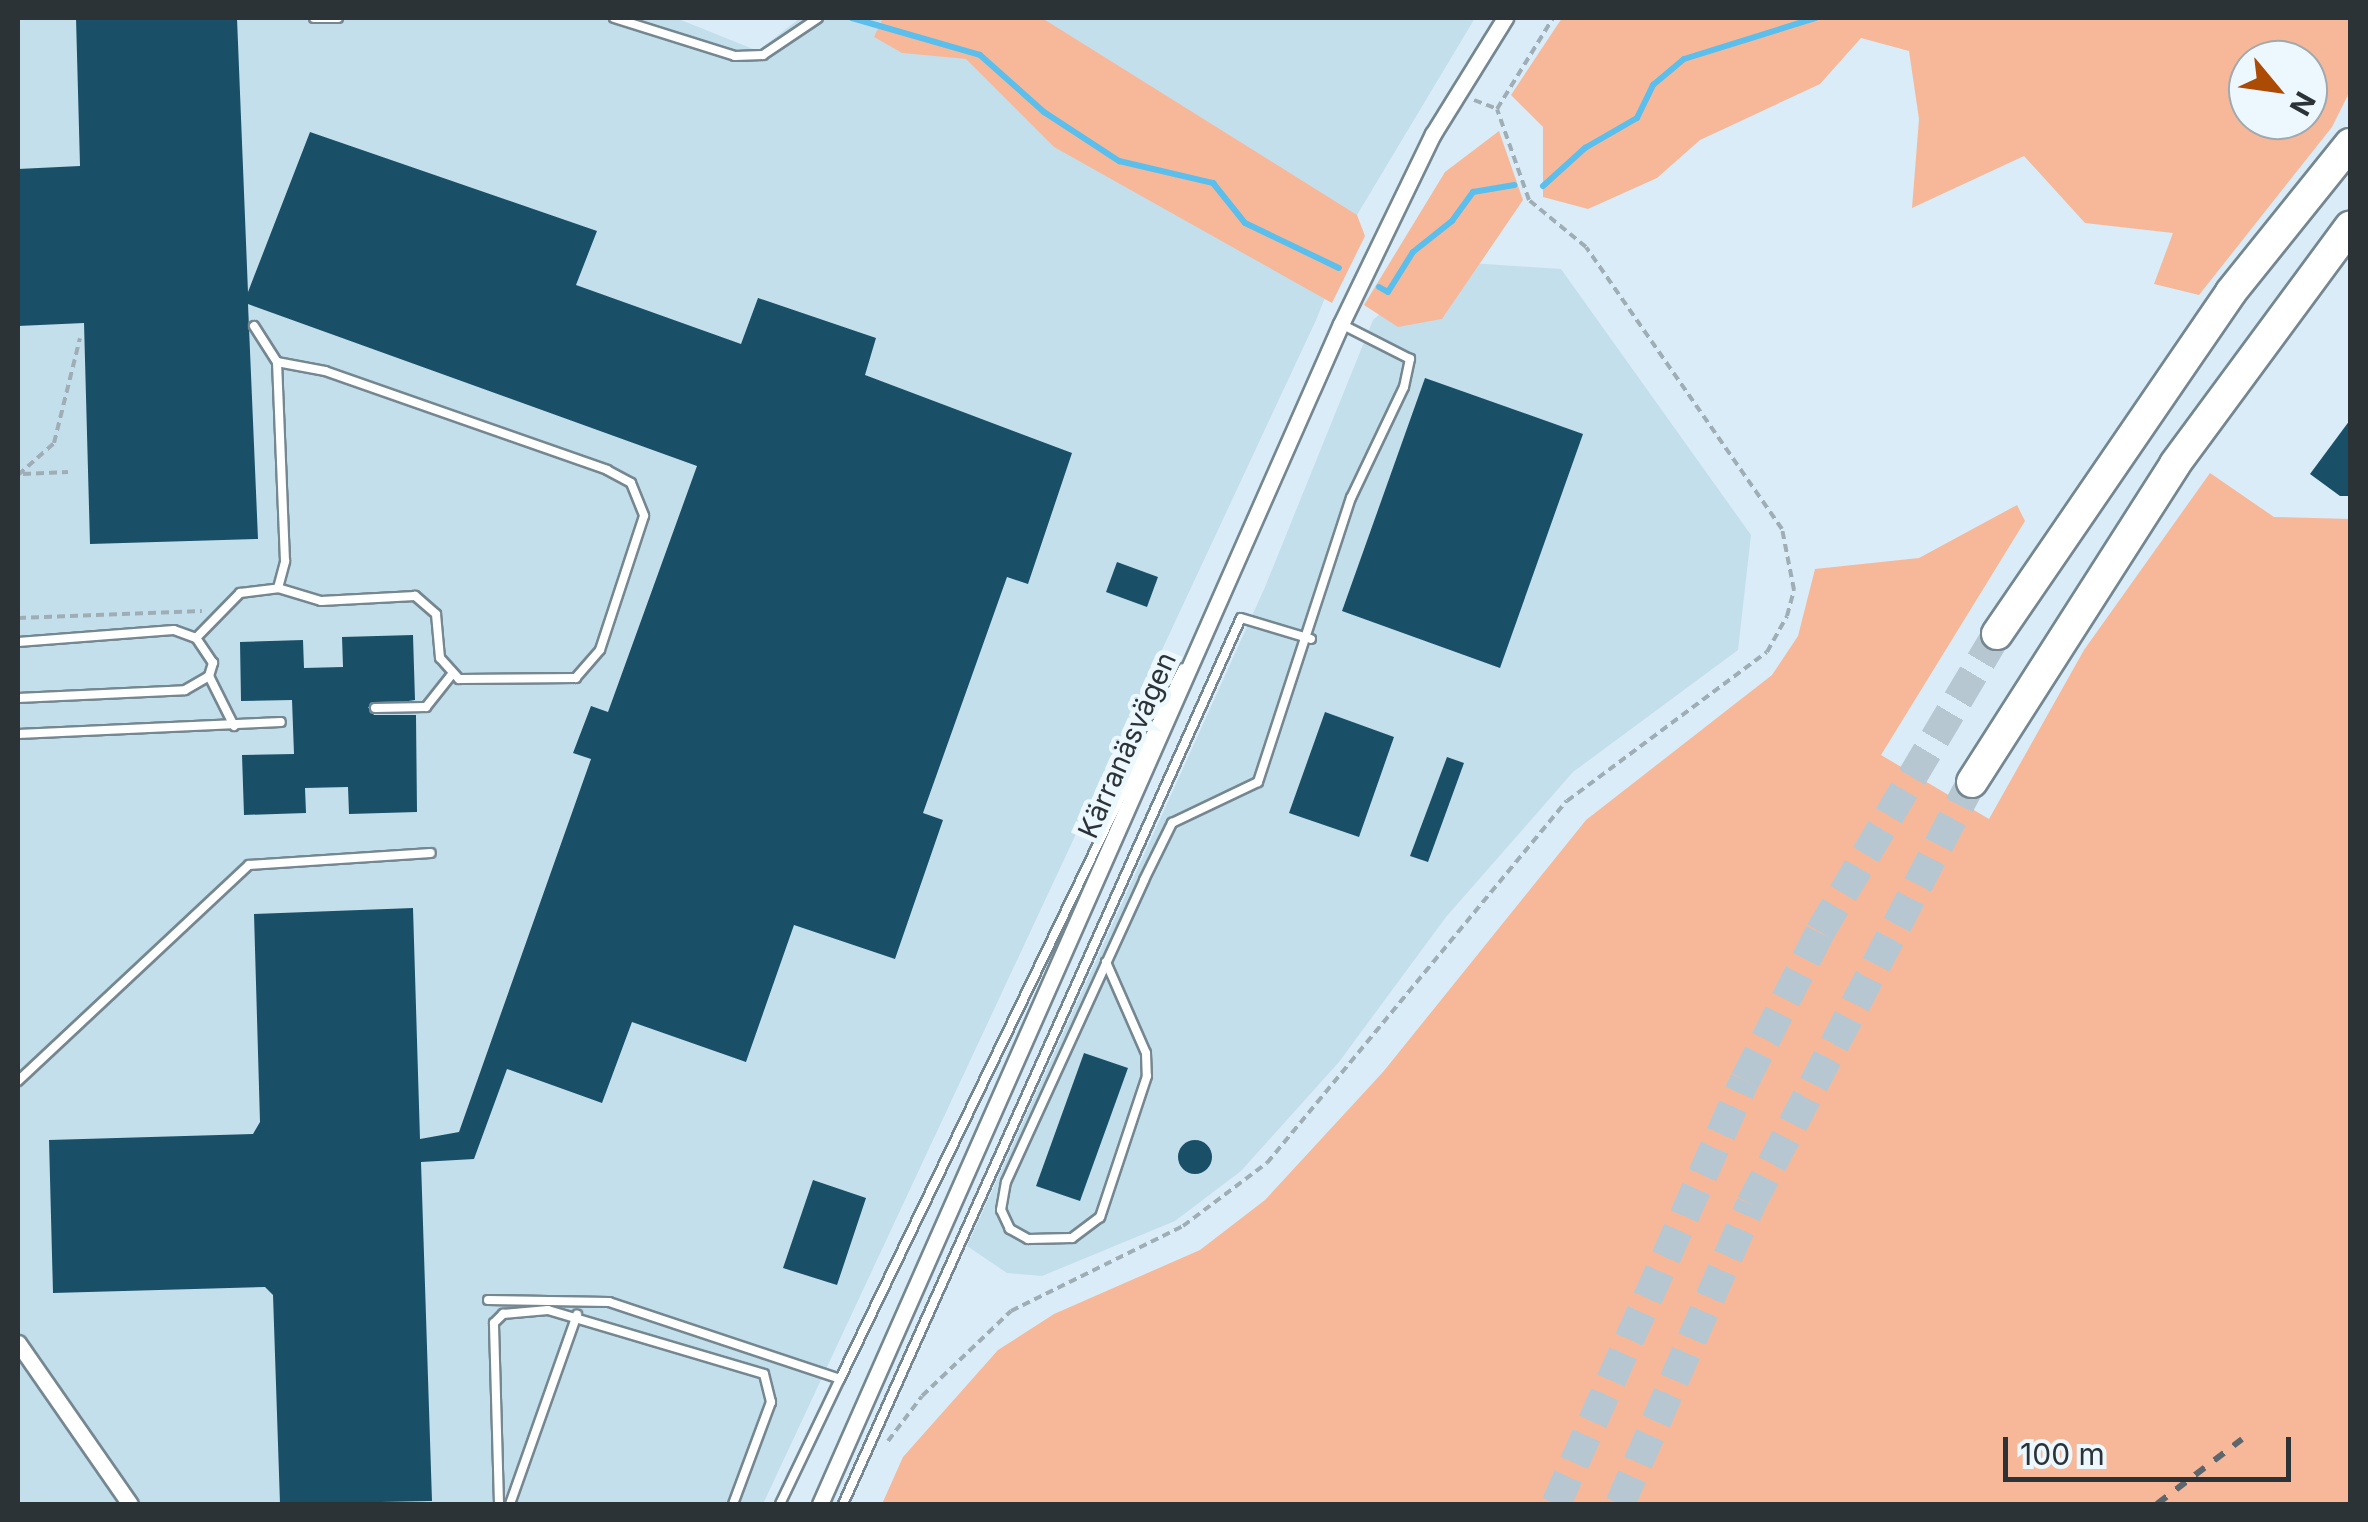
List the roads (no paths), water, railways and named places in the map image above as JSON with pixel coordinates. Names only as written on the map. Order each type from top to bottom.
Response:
[{"type":"highway","points":[[1997,634],[2231,292],[2350,144]]},
{"type":"highway","points":[[1972,782],[2175,464],[2350,227]]},
{"type":"street","name":"Kärranäsvägen","points":[[820,1504],[1341,324],[1457,91],[1505,18]]},
{"type":"street","points":[[18,1343],[130,1504]]},
{"type":"lane","points":[[314,18],[338,18]]},
{"type":"lane","points":[[614,18],[735,56],[763,55],[806,32],[818,18]]},
{"type":"lane","points":[[1106,962],[1146,1053],[1147,1076],[1100,1217],[1072,1238],[1028,1239],[1010,1229],[1001,1210],[1006,1182],[1106,962],[1172,822],[1258,782],[1310,639],[1351,498],[1410,359],[1341,324]]},
{"type":"lane","points":[[254,326],[277,362],[285,543],[278,588]]},
{"type":"lane","points":[[196,638],[240,593],[278,588],[321,600],[415,596],[436,614],[440,658],[453,673],[480,681],[576,678],[592,666],[644,516],[639,496],[607,470],[325,370],[277,362]]},
{"type":"lane","points":[[843,1504],[1241,618],[1310,639]]},
{"type":"lane","points":[[18,642],[174,630],[196,638],[211,650],[209,676],[234,726]]},
{"type":"lane","points":[[780,1504],[956,1150],[1172,678],[1193,658]]},
{"type":"lane","points":[[375,708],[426,707],[453,673]]},
{"type":"lane","points":[[18,698],[185,690],[209,676]]},
{"type":"lane","points":[[18,734],[282,722]]},
{"type":"lane","points":[[18,1080],[249,865],[431,853]]},
{"type":"lane","points":[[488,1300],[609,1302],[840,1379]]},
{"type":"lane","points":[[499,1504],[494,1324],[503,1314],[577,1315],[764,1374],[771,1402],[733,1504]]},
{"type":"lane","points":[[510,1504],[577,1315]]},
{"type":"waterway","points":[[852,18],[980,55],[1044,112],[1119,161],[1213,183],[1245,223],[1339,268]]},
{"type":"waterway","points":[[1543,186],[1585,148],[1637,118],[1653,85],[1684,59],[1816,18]]},
{"type":"waterway","points":[[1379,287],[1388,292],[1413,252],[1452,221],[1473,192],[1514,185]]},
{"type":"tunnel","points":[[1556,1504],[1745,1080],[1820,932],[1997,634]]},
{"type":"tunnel","points":[[1620,1504],[1751,1204],[1972,782]]},
{"type":"railway","points":[[2157,1504],[2242,1439]]}]
